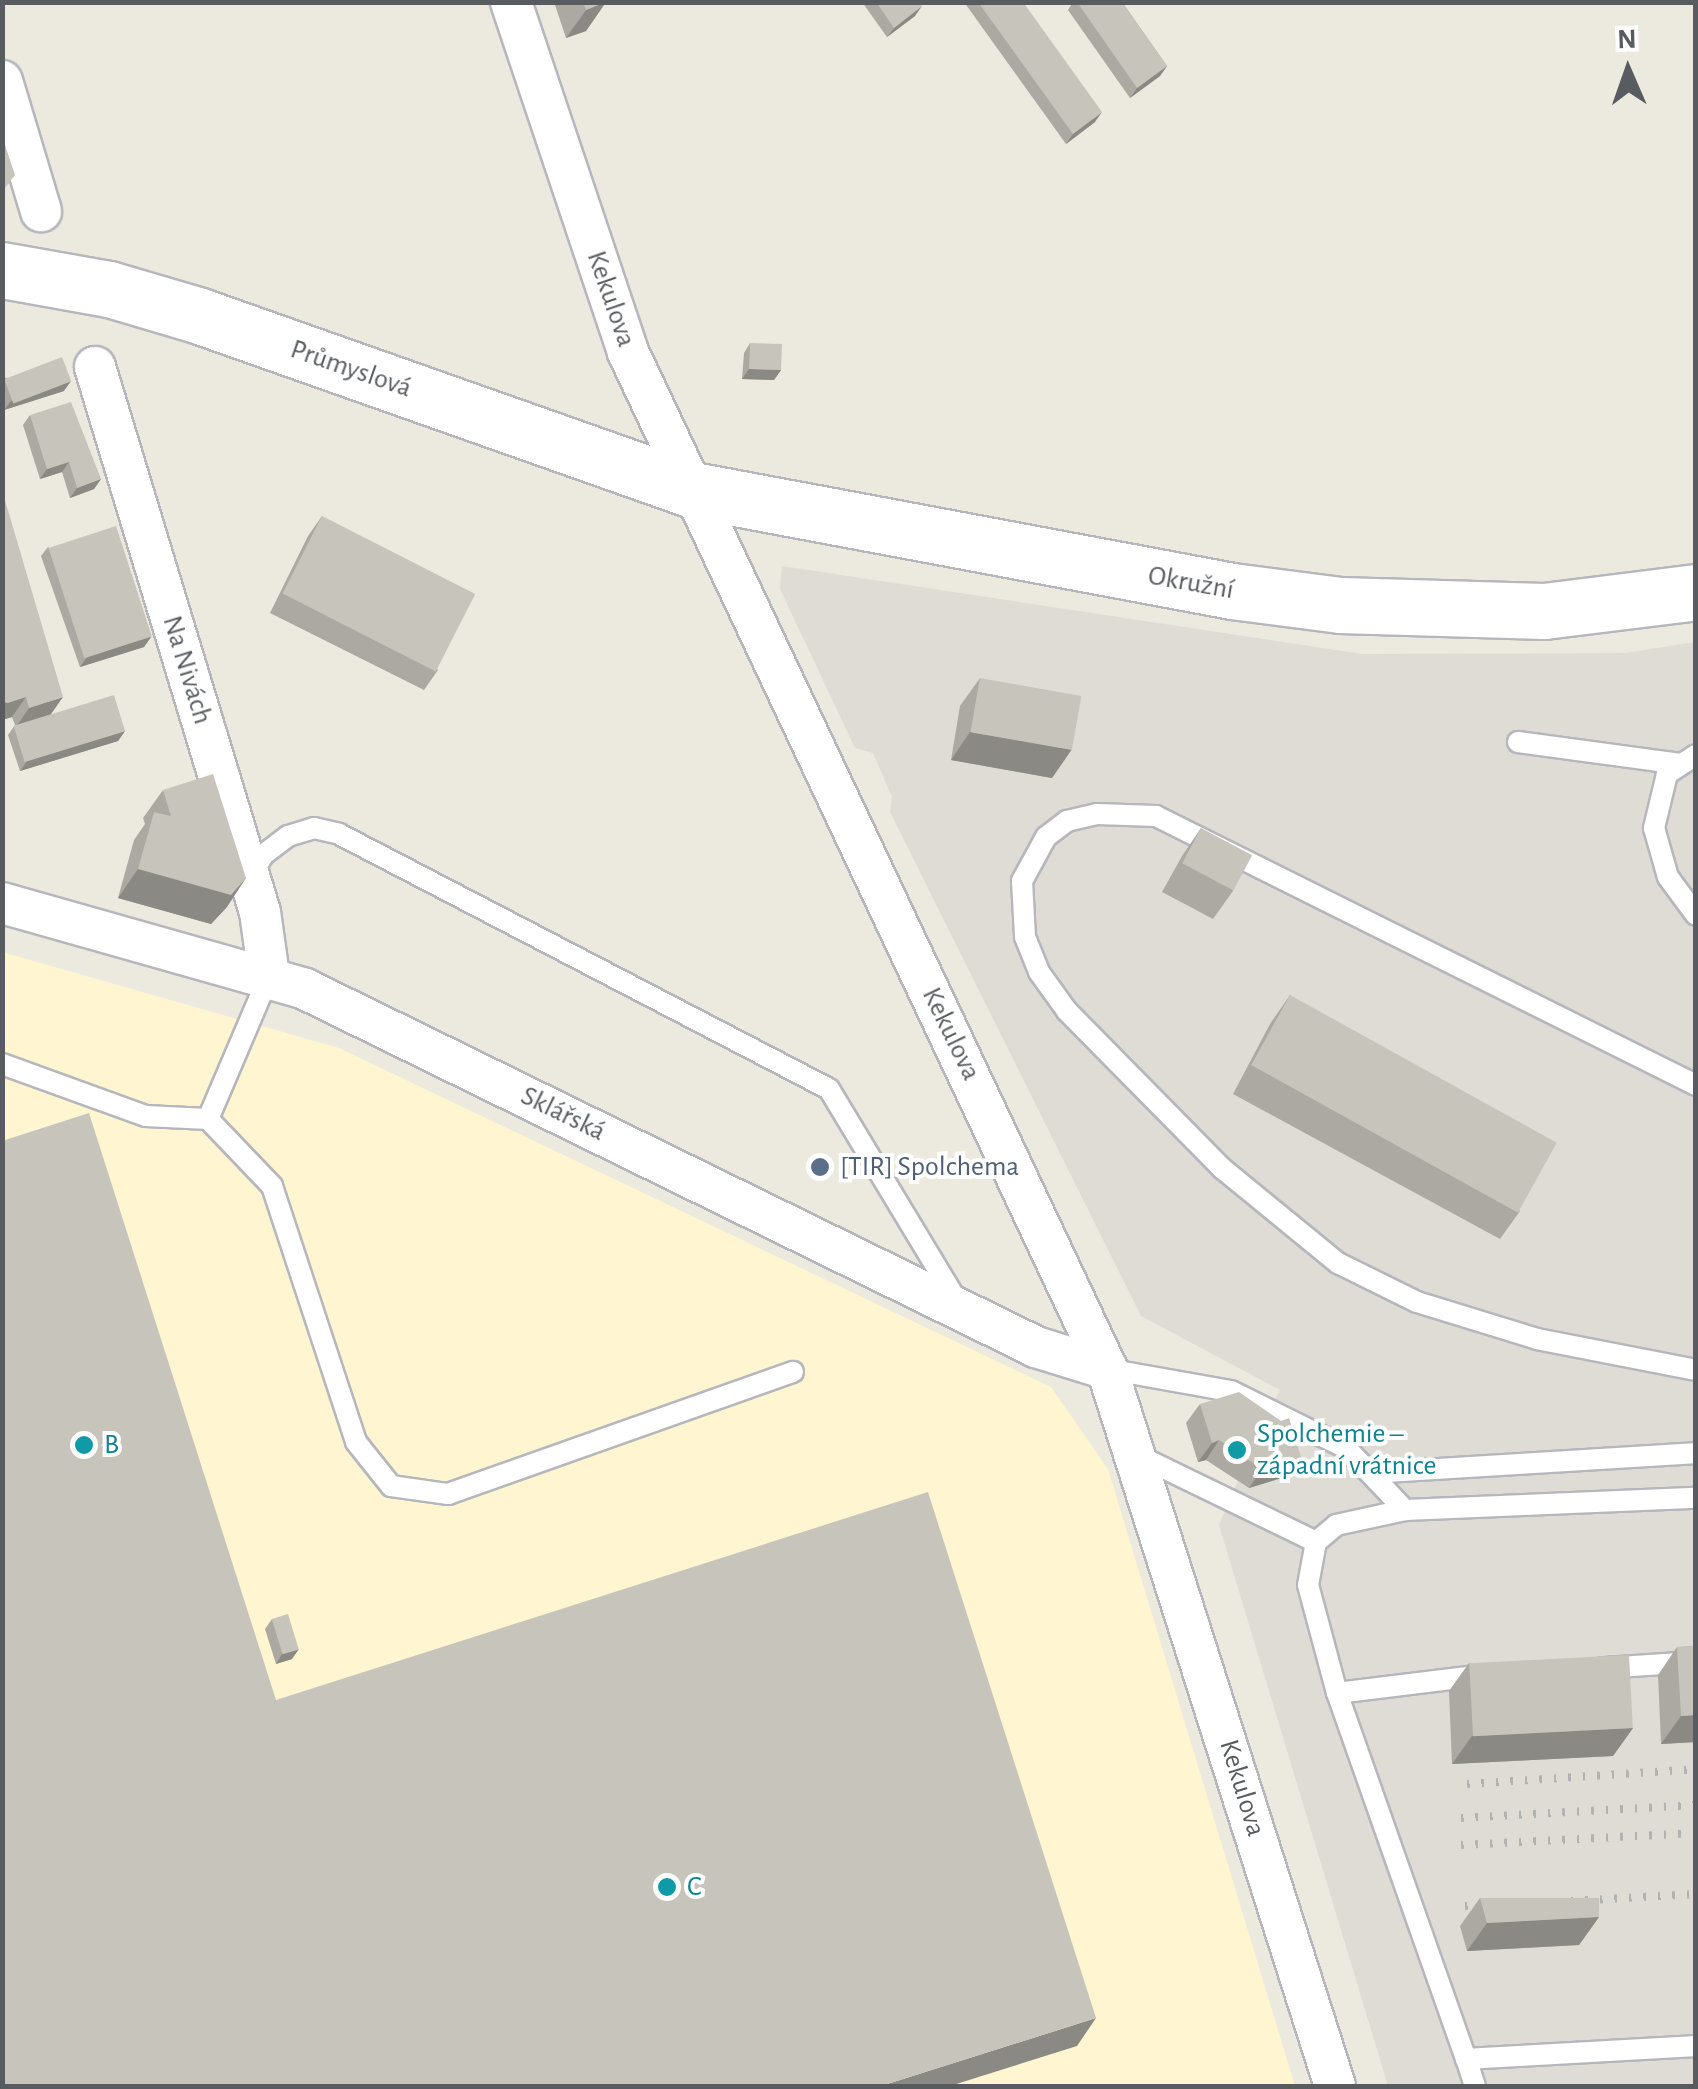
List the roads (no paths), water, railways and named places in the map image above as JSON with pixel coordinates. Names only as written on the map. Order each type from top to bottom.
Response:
[{"type":"street","name":"Kekulova","points":[[510,2],[628,352],[1108,1369],[1139,1456],[1335,2086]]},
{"type":"street","points":[[2,81],[41,211]]},
{"type":"street","name":"Průmyslová","points":[[2,270],[110,289],[200,316],[693,490]]},
{"type":"street","name":"Na Nivách","points":[[95,366],[250,878],[269,976]]},
{"type":"street","name":"Okružní","points":[[693,490],[1232,591],[1340,605],[1544,610],[1696,592]]},
{"type":"street","name":"Sklářská","points":[[2,903],[269,976],[348,1008],[1036,1347],[1108,1369]]},
{"type":"lane","points":[[1518,742],[1688,760]]},
{"type":"lane","points":[[1688,760],[1667,774],[1654,828],[1668,876],[1696,915]]},
{"type":"lane","points":[[1696,1085],[1156,816],[1127,812],[1067,822],[1046,837],[1022,881],[1024,937],[1039,972],[1067,1010],[1224,1169],[1338,1262],[1417,1302],[1537,1340],[1696,1370]]},
{"type":"lane","points":[[250,878],[263,854],[288,836],[314,828],[339,834],[829,1089],[963,1311]]},
{"type":"lane","points":[[208,1118],[269,976]]},
{"type":"lane","points":[[2,1064],[146,1116],[208,1118],[272,1186],[356,1442],[391,1486],[448,1494],[793,1372]]},
{"type":"lane","points":[[1108,1369],[1231,1391],[1346,1448],[1405,1510]]},
{"type":"lane","points":[[1371,1474],[1696,1454]]},
{"type":"lane","points":[[1139,1456],[1316,1542]]},
{"type":"lane","points":[[1475,2086],[1310,1608],[1308,1570],[1316,1542],[1354,1518],[1405,1510],[1696,1498]]},
{"type":"lane","points":[[1582,1669],[1696,1662]]},
{"type":"lane","points":[[1337,1693],[1395,1681],[1506,1674]]},
{"type":"lane","points":[[1466,2059],[1696,2046]]},
{"type":"railway","points":[[1467,1784],[1696,1769]]},
{"type":"railway","points":[[1461,1818],[1696,1805]]},
{"type":"railway","points":[[1461,1845],[1696,1833]]},
{"type":"railway","points":[[1571,1901],[1696,1894]]},
{"type":"railway","points":[[1465,1906],[1501,1904]]},
{"type":"place","name":"[TIR] Spolchema","points":[[820,1167]]},
{"type":"place","name":"B","points":[[84,1445]]},
{"type":"place","name":"Spolchemie – západní vrátnice","points":[[1237,1450]]},
{"type":"place","name":"C","points":[[667,1887]]}]
